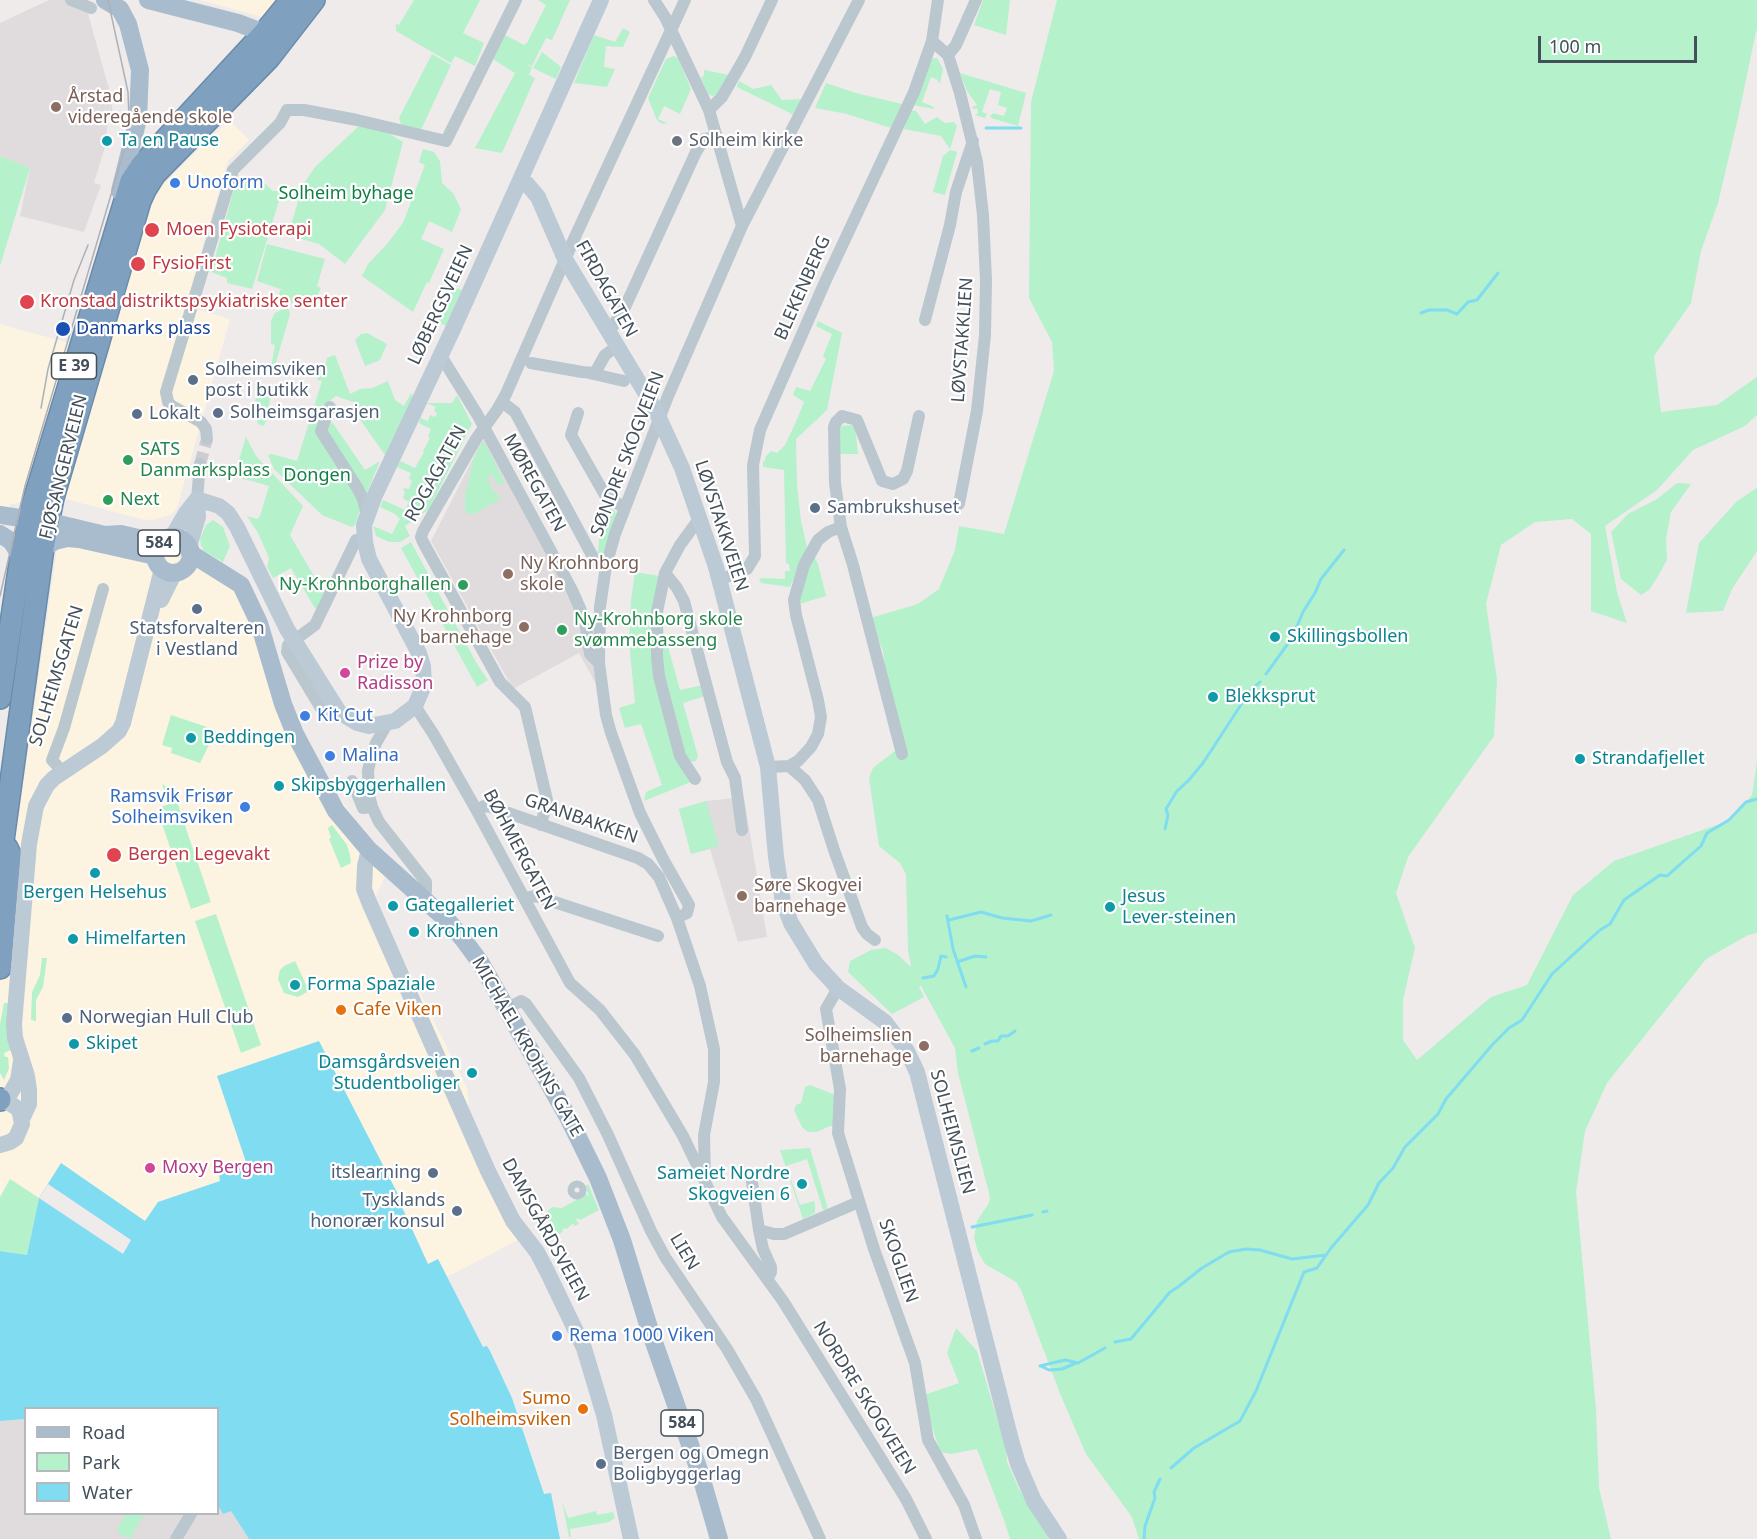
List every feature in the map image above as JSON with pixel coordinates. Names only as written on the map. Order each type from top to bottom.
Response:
[{"type":"highway","name":"FJØSANGERVEIEN","points":[[0,698],[21,556],[52,498],[123,256],[145,190],[161,167],[247,82],[291,0]]},
{"type":"highway","name":"FJØSANGERVEIEN","points":[[2,852],[43,548],[39,521],[40,477],[131,182],[141,166],[314,0]]},
{"type":"highway","name":"E 39","points":[[0,968],[10,854],[2,852]]},
{"type":"main road","points":[[148,0],[223,18],[272,39]]},
{"type":"main road","points":[[112,4],[128,24],[138,57],[140,100],[138,119],[120,191],[120,214]]},
{"type":"main road","name":"584","points":[[52,498],[55,506],[63,514],[121,534]]},
{"type":"main road","name":"584","points":[[0,515],[39,521]]},
{"type":"main road","name":"MICHAEL KROHNS GATE","points":[[39,521],[105,534],[121,534],[174,555],[251,606],[259,623],[283,704],[307,760],[336,811],[369,850],[448,921],[463,939],[480,962],[568,1117],[612,1212],[636,1281],[652,1339],[700,1473],[719,1539]]},
{"type":"main road","points":[[0,534],[11,542],[21,556]]},
{"type":"main road","name":"MICHAEL KROHNS GATE","points":[[43,548],[66,538],[174,555]]},
{"type":"street","points":[[71,0],[112,4]]},
{"type":"street","points":[[207,439],[206,429],[201,422],[163,405],[233,170],[280,123],[287,110],[304,110],[446,141],[516,0]]},
{"type":"street","name":"LØBERGSVEIEN","points":[[367,515],[601,0]]},
{"type":"street","points":[[654,0],[709,110],[742,226]]},
{"type":"street","name":"ROGAGATEN","points":[[541,825],[547,800],[525,707],[500,682],[421,537],[484,427],[502,402],[565,260],[686,0]]},
{"type":"street","points":[[709,110],[722,97],[729,85],[772,0]]},
{"type":"street","name":"SØNDRE SKOGVEIEN","points":[[677,918],[687,913],[689,905],[650,835],[624,771],[606,715],[599,663],[600,607],[606,566],[623,507],[742,226],[859,0]]},
{"type":"street","name":"BLEKENBERG","points":[[719,580],[747,569],[755,556],[753,465],[760,430],[825,282],[904,114],[932,41],[938,0]]},
{"type":"street","points":[[932,41],[948,55],[956,45],[976,0]]},
{"type":"street","name":"LØVSTAKKLIEN","points":[[948,55],[973,141],[979,175],[986,280],[986,318],[977,411],[959,504]]},
{"type":"street","points":[[607,331],[625,307],[696,152],[705,139],[717,137]]},
{"type":"street","name":"LØVSTAKKLIEN","points":[[925,320],[950,225],[956,192],[973,141]]},
{"type":"street","name":"FIRDAGATEN","points":[[520,180],[527,184],[538,197],[565,260],[659,419]]},
{"type":"street","points":[[589,373],[595,373],[605,355],[616,347]]},
{"type":"street","name":"MØREGATEN","points":[[441,356],[484,427],[578,601],[585,621],[590,654],[599,663]]},
{"type":"street","points":[[531,363],[624,381]]},
{"type":"street","points":[[502,402],[515,412],[597,564],[606,566]]},
{"type":"street","points":[[197,499],[228,513],[294,641],[339,712],[357,723],[369,726],[387,724],[401,718],[415,706],[424,685],[423,666],[418,652],[369,559],[364,534],[367,515],[363,499],[321,431],[330,407]]},
{"type":"street","points":[[578,413],[571,435],[605,495],[623,507]]},
{"type":"street","points":[[902,754],[841,527],[835,483],[836,422],[842,416],[857,420],[882,481],[886,484],[893,484],[903,479],[907,471],[920,416]]},
{"type":"street","name":"LØVSTAKKVEIEN","points":[[659,419],[682,468],[719,580],[768,767]]},
{"type":"street","points":[[174,555],[198,517],[200,464]]},
{"type":"street","points":[[695,779],[680,756],[660,676],[657,657],[657,612],[665,573],[699,519]]},
{"type":"street","points":[[768,767],[789,766],[805,755],[818,734],[821,717],[796,615],[795,590],[806,559],[818,540],[828,532],[841,527]]},
{"type":"street","points":[[325,715],[287,652],[288,645],[315,625],[356,540]]},
{"type":"street","name":"584","points":[[22,1119],[29,1104],[29,1090],[15,1038],[14,1024],[29,844],[34,814],[47,785],[62,771],[102,746],[119,731],[149,626],[174,555]]},
{"type":"street","points":[[665,573],[672,580],[684,601],[727,762],[735,778],[742,830]]},
{"type":"street","name":"SOLHEIMSGATEN","points":[[62,771],[52,760],[62,733],[103,589]]},
{"type":"street","name":"BØHMERGATEN","points":[[415,706],[477,811],[570,983],[600,1010],[635,1055],[705,1181]]},
{"type":"street","points":[[387,724],[376,743],[368,771],[372,807],[385,830],[426,882],[426,891],[422,899]]},
{"type":"street","points":[[789,766],[805,780],[818,800],[831,844],[862,927],[875,939]]},
{"type":"street","name":"SOLHEIMSLIEN","points":[[768,767],[776,857],[783,902],[791,923],[816,964],[838,988],[861,1003],[893,1031],[907,1051],[917,1072],[1013,1448],[1034,1501],[1059,1539]]},
{"type":"street","points":[[352,781],[363,808],[372,807]]},
{"type":"street","name":"GRANBAKKEN","points":[[477,811],[484,807],[491,807],[632,855],[646,862],[658,878],[677,918]]},
{"type":"street","name":"DAMSGÅRDSVEIEN","points":[[369,850],[365,866],[364,889],[372,908],[488,1171],[513,1221],[537,1252],[584,1348],[604,1415],[631,1539]]},
{"type":"street","points":[[525,898],[536,896],[658,936]]},
{"type":"street","points":[[677,918],[700,986],[714,1049],[714,1082],[704,1135],[705,1181]]},
{"type":"street","name":"SKOGLIEN","points":[[838,988],[826,1009],[840,1089],[838,1133],[870,1238],[915,1363],[928,1440],[964,1505],[976,1539]]},
{"type":"street","name":"LIEN","points":[[507,1008],[520,1001],[526,1004],[579,1078],[665,1257],[727,1349],[756,1399],[820,1539]]},
{"type":"street","name":"584","points":[[2,1100],[18,1080],[21,1060]]},
{"type":"street","points":[[0,1161],[5,1143],[20,1132],[22,1119],[17,1108],[2,1100]]},
{"type":"street","name":"NORDRE SKOGVEIEN","points":[[705,1181],[732,1233],[768,1278],[906,1499],[926,1539]]},
{"type":"street","name":"NORDRE SKOGVEIEN","points":[[752,1182],[763,1249],[771,1267],[768,1278]]},
{"type":"street","points":[[759,1230],[784,1234],[854,1204]]},
{"type":"street","points":[[176,1539],[189,1515]]},
{"type":"shaded area","name":"Årstad videregående skole","points":[[49,0],[68,0],[87,10],[111,96],[113,117],[108,121],[105,147],[94,183],[101,185],[84,232],[20,216],[30,168],[0,156],[0,23]]},
{"type":"shaded area","points":[[200,0],[277,0],[262,17]]},
{"type":"shaded area","points":[[229,120],[249,140],[228,161],[196,268],[199,310],[230,319],[177,508],[171,515],[152,520],[62,498],[10,504],[0,538],[0,324],[105,353],[141,230],[158,189]]},
{"type":"shaded area","name":"Ny Krohnborg skole","points":[[494,434],[585,607],[596,684],[579,653],[513,689],[431,541],[482,441]]},
{"type":"shaded area","points":[[61,521],[198,564],[239,591],[294,729],[388,870],[374,900],[467,1088],[470,1116],[524,1237],[447,1277],[438,1259],[428,1264],[401,1205],[403,1204],[319,1042],[217,1076],[248,1165],[219,1175],[221,1181],[158,1202],[145,1222],[61,1163],[39,1198],[27,1255],[0,1251],[0,943]]},
{"type":"shaded area","name":"Søre Skogvei barnehage","points":[[744,797],[767,937],[738,942],[710,849],[691,854],[679,809],[706,801]]},
{"type":"shaded area","points":[[24,1419],[24,1515],[219,1515],[219,1505],[231,1511],[249,1539],[0,1539],[0,1421]]},
{"type":"green space","points":[[414,0],[480,0],[463,33],[484,43],[475,66],[455,56],[451,63],[396,31],[396,24],[399,25]]},
{"type":"green space","points":[[538,0],[570,0],[552,40],[546,38],[532,66],[523,62],[532,67],[529,75],[535,78],[502,153],[475,148],[515,73],[493,59],[505,35],[524,45],[527,43],[546,5]]},
{"type":"green space","points":[[983,0],[1010,0],[1006,35],[974,25]]},
{"type":"green space","points":[[1057,0],[1757,0],[1757,27],[1738,118],[1718,203],[1701,251],[1691,303],[1654,356],[1661,412],[1717,405],[1757,377],[1757,415],[1745,426],[1693,450],[1657,490],[1605,526],[1617,592],[1627,623],[1591,611],[1591,534],[1572,519],[1535,522],[1501,545],[1486,604],[1497,679],[1494,736],[1408,857],[1396,893],[1415,948],[1403,1000],[1403,1040],[1417,1060],[1491,997],[1527,985],[1573,895],[1614,861],[1731,820],[1752,795],[1757,762],[1757,933],[1748,935],[1706,959],[1607,1083],[1585,1131],[1576,1192],[1596,1409],[1599,1488],[1611,1539],[1139,1539],[1132,1517],[1086,1454],[1061,1396],[1021,1290],[1016,1282],[985,1264],[978,1252],[974,1238],[977,1221],[989,1203],[990,1197],[958,1073],[955,1048],[921,986],[919,987],[924,997],[892,1014],[848,972],[850,961],[871,950],[886,948],[911,967],[908,950],[906,874],[900,863],[879,846],[869,778],[873,768],[895,751],[883,651],[870,618],[918,604],[939,589],[955,550],[959,526],[1004,534],[1054,371],[1052,342],[1029,298],[1031,102]]},
{"type":"green space","points":[[623,28],[630,32],[623,47],[606,46],[604,67],[615,69],[607,87],[574,83],[594,35],[615,42]]},
{"type":"green space","points":[[542,52],[561,67],[556,79],[533,68]]},
{"type":"green space","points":[[432,54],[451,65],[420,132],[402,127],[399,118]]},
{"type":"green space","points":[[674,56],[678,58],[691,89],[680,114],[664,106],[658,119],[667,123],[662,124],[657,120],[648,98],[666,59]]},
{"type":"green space","points":[[937,58],[943,69],[940,83],[931,77],[922,102],[934,109],[913,105],[930,60]]},
{"type":"green space","points":[[704,70],[729,75],[720,93],[713,96],[708,94],[701,78]]},
{"type":"green space","points":[[960,73],[1026,93],[1018,126],[991,118],[990,115],[993,113],[1004,116],[1007,108],[998,105],[1001,92],[990,89],[982,112],[987,114],[985,118],[975,115],[978,113],[977,108],[972,107],[977,105],[967,91]]},
{"type":"green space","points":[[739,81],[753,89],[771,85],[782,100],[802,99],[794,115],[737,87]]},
{"type":"green space","points":[[826,83],[902,104],[891,128],[847,114],[815,108]]},
{"type":"green space","points":[[911,110],[916,111],[925,124],[937,117],[945,123],[954,122],[957,126],[950,149],[941,136],[904,129]]},
{"type":"green space","name":"Solheim byhage","points":[[359,126],[385,131],[403,142],[385,210],[345,264],[319,244],[288,235],[303,185],[315,167]]},
{"type":"green space","points":[[423,149],[434,152],[440,161],[442,183],[453,193],[461,209],[452,232],[429,221],[421,239],[444,249],[413,312],[362,276],[368,264],[403,223],[425,165],[419,162]]},
{"type":"green space","points":[[950,150],[957,152],[945,195],[933,192],[943,156]]},
{"type":"green space","points":[[0,156],[30,168],[0,266]]},
{"type":"green space","points":[[263,182],[273,191],[282,191],[252,289],[227,283],[227,278],[211,272],[235,185]]},
{"type":"green space","points":[[267,244],[325,259],[317,286],[321,288],[315,300],[308,304],[278,302],[280,290],[283,290],[257,281]]},
{"type":"green space","points":[[453,287],[462,290],[446,326],[436,321]]},
{"type":"green space","points":[[286,308],[290,314],[274,369],[271,368],[275,345],[271,344],[271,321],[275,313]]},
{"type":"green space","points":[[818,321],[842,333],[827,410],[796,439],[797,485],[807,547],[790,587],[761,583],[759,578],[785,579],[785,571],[790,571],[789,564],[786,563],[784,470],[763,467],[763,461],[771,451],[777,453],[785,445],[795,424],[804,402],[793,395],[796,387],[810,391],[826,359],[823,356],[832,334],[816,326]]},
{"type":"green space","points":[[367,333],[387,344],[380,360],[365,366],[355,340],[361,334]]},
{"type":"green space","name":"Dongen","points":[[335,355],[350,394],[388,381],[395,400],[404,406],[411,393],[413,396],[385,455],[359,418],[363,413],[356,403],[336,396],[327,403],[316,428],[362,505],[355,525],[352,527],[322,515],[274,469],[268,455],[297,461],[322,381],[317,380],[320,369],[324,370],[327,358]]},
{"type":"green space","points":[[261,384],[271,388],[268,415],[264,426],[258,424],[255,414],[259,403],[255,401]]},
{"type":"green space","points":[[457,395],[472,424],[428,510],[405,526],[410,536],[400,542],[389,542],[376,536],[373,526],[392,534],[400,519],[380,507],[383,500],[405,510],[409,502],[403,498],[405,491],[403,490],[404,488],[409,489],[412,481],[409,478],[411,473],[397,467],[400,461],[415,468],[424,452],[431,429],[419,423],[420,418],[428,421],[430,415],[435,417],[437,413],[434,411],[436,407],[426,403],[452,403]]},
{"type":"green space","points":[[332,422],[365,470],[380,461],[366,495],[327,437],[327,426]]},
{"type":"green space","points":[[855,425],[858,454],[839,454],[839,426]]},
{"type":"green space","points":[[246,437],[256,456],[303,506],[290,535],[325,595],[316,610],[291,568],[273,578],[267,567],[269,558],[258,533],[247,516],[257,519],[260,516],[269,486],[234,476]]},
{"type":"green space","points":[[481,443],[485,443],[505,483],[498,485],[492,475],[487,478],[494,493],[496,492],[500,499],[474,514],[469,514],[465,511],[465,494],[472,462]]},
{"type":"green space","points":[[1677,483],[1691,484],[1671,512],[1666,539],[1667,560],[1649,590],[1641,595],[1621,579],[1611,532],[1628,514],[1657,499]]},
{"type":"green space","points":[[1757,488],[1757,551],[1732,589],[1723,611],[1686,613],[1699,543],[1737,501]]},
{"type":"green space","points":[[608,506],[615,511],[616,516],[601,561],[597,560],[601,521]]},
{"type":"green space","points":[[213,520],[223,527],[230,546],[223,562],[204,551],[201,545],[200,539],[206,525]]},
{"type":"green space","points":[[411,542],[477,664],[488,680],[477,687],[401,548]]},
{"type":"green space","points":[[813,554],[818,564],[826,596],[799,604],[801,586]]},
{"type":"green space","points":[[635,572],[660,576],[654,640],[691,782],[644,801],[646,792],[662,785],[641,724],[625,728],[619,708],[635,703],[629,642]]},
{"type":"green space","points":[[660,618],[680,690],[703,685],[705,696],[683,703],[698,756],[696,761],[686,762],[664,688]]},
{"type":"green space","points":[[171,715],[207,727],[207,731],[209,729],[216,731],[200,763],[171,753],[172,748],[162,745]]},
{"type":"green space","points":[[162,784],[173,790],[211,902],[191,909],[158,812],[159,808],[169,804]]},
{"type":"green space","points":[[706,801],[719,846],[691,854],[679,809]]},
{"type":"green space","points":[[332,825],[347,845],[350,855],[351,863],[341,868],[329,839],[331,838],[328,828]]},
{"type":"green space","points":[[216,914],[261,1045],[241,1053],[195,921]]},
{"type":"green space","points":[[42,958],[47,958],[43,987],[36,1000],[36,1021],[31,1020],[32,992],[40,975]]},
{"type":"green space","points":[[295,961],[309,991],[298,997],[284,993],[278,979],[280,970]]},
{"type":"green space","points":[[4,1003],[9,1003],[11,1050],[4,1053],[5,1057],[8,1057],[9,1068],[4,1080],[0,1073],[0,1024]]},
{"type":"green space","points":[[810,1085],[835,1095],[834,1126],[817,1132],[808,1132],[802,1127],[794,1110],[796,1105],[801,1103],[805,1087]]},
{"type":"green space","points":[[810,1148],[828,1209],[823,1210],[807,1159],[786,1166],[800,1205],[814,1201],[815,1203],[815,1213],[803,1219],[780,1150]]},
{"type":"green space","points":[[10,1179],[39,1198],[27,1255],[0,1251],[0,1197]]},
{"type":"green space","points":[[588,1184],[599,1210],[580,1220],[578,1218],[576,1220],[579,1224],[574,1226],[573,1223],[567,1229],[562,1230],[563,1232],[545,1238],[534,1219],[545,1234],[551,1235],[552,1229],[546,1213],[552,1207],[562,1208],[584,1193],[589,1196],[585,1186]]},
{"type":"green space","points":[[956,1328],[977,1351],[1006,1449],[1007,1462],[1019,1489],[1049,1539],[1010,1539],[977,1449],[951,1454],[940,1452],[924,1395],[959,1383],[947,1353]]},
{"type":"green space","points":[[562,1501],[568,1518],[596,1511],[597,1515],[613,1512],[615,1518],[609,1522],[570,1529],[571,1537],[569,1537]]},
{"type":"green space","points":[[125,1515],[143,1515],[130,1539],[116,1532]]},
{"type":"water","points":[[319,1041],[403,1204],[401,1205],[428,1264],[438,1259],[483,1347],[487,1346],[490,1351],[512,1398],[544,1494],[551,1493],[560,1539],[249,1539],[231,1511],[223,1514],[219,1507],[219,1407],[24,1407],[24,1419],[0,1421],[0,1251],[27,1255],[39,1198],[61,1163],[145,1221],[158,1202],[220,1181],[219,1175],[247,1165],[217,1076]]},
{"type":"pier","points":[[48,1184],[131,1240],[123,1254],[39,1198]]},
{"type":"waterway","points":[[986,128],[1021,128]]},
{"type":"waterway","points":[[1421,313],[1429,310],[1447,310],[1457,314],[1468,302],[1477,300],[1498,273]]},
{"type":"waterway","points":[[1266,674],[1292,638],[1321,579],[1344,550]]},
{"type":"waterway","points":[[1165,829],[1168,815],[1166,809],[1177,791],[1203,763],[1250,691],[1260,682]]},
{"type":"waterway","points":[[1171,1468],[1194,1448],[1240,1421],[1256,1391],[1304,1272],[1317,1268],[1368,1205],[1379,1183],[1393,1168],[1405,1147],[1438,1114],[1446,1099],[1493,1044],[1509,1028],[1522,1020],[1552,974],[1600,930],[1610,924],[1624,900],[1660,875],[1667,876],[1701,846],[1707,833],[1729,820],[1746,802],[1757,799]]},
{"type":"waterway","points":[[949,920],[981,912],[1002,918],[1031,921],[1051,915]]},
{"type":"waterway","points":[[947,916],[953,949],[966,987]]},
{"type":"waterway","points":[[923,978],[934,976],[941,956],[946,957]]},
{"type":"waterway","points":[[957,962],[975,956],[986,957]]},
{"type":"waterway","points":[[985,1044],[998,1041],[1001,1036],[1008,1036],[1015,1031]]},
{"type":"waterway","points":[[972,1051],[979,1048]]},
{"type":"waterway","points":[[1043,1212],[1047,1211]]},
{"type":"waterway","points":[[972,1227],[1032,1215]]},
{"type":"waterway","points":[[1115,1342],[1131,1339],[1170,1292],[1202,1268],[1229,1252],[1246,1249],[1260,1250],[1292,1259],[1326,1255]]},
{"type":"waterway","points":[[1040,1366],[1065,1360],[1078,1363],[1105,1348]]},
{"type":"waterway","points":[[1041,1366],[1049,1370],[1062,1369],[1076,1363]]},
{"type":"waterway","points":[[1144,1539],[1145,1526],[1155,1498],[1154,1492],[1160,1479]]},
{"type":"tunnel","points":[[200,464],[207,439]]},
{"type":"tram line","points":[[0,596],[25,486],[126,144],[129,118],[128,92],[108,0]]},
{"type":"tram line","points":[[41,408],[48,369],[74,280],[88,245]]},
{"type":"place","name":"Årstad videregående skole","points":[[56,107]]},
{"type":"place","name":"Ta en Pause","points":[[107,141]]},
{"type":"place","name":"Solheim kirke","points":[[677,141]]},
{"type":"place","name":"Unoform","points":[[175,183]]},
{"type":"place","name":"Moen Fysioterapi","points":[[152,230]]},
{"type":"place","name":"FysioFirst","points":[[138,264]]},
{"type":"place","name":"Kronstad distriktspsykiatriske senter","points":[[27,302]]},
{"type":"place","name":"Danmarks plass","points":[[63,329]]},
{"type":"place","name":"Solheimsviken post i butikk","points":[[193,380]]},
{"type":"place","name":"Solheimsgarasjen","points":[[218,413]]},
{"type":"place","name":"Lokalt","points":[[137,414]]},
{"type":"place","name":"SATS Danmarksplass","points":[[128,460]]},
{"type":"place","name":"Next","points":[[108,500]]},
{"type":"place","name":"Sambrukshuset","points":[[815,508]]},
{"type":"place","name":"Ny Krohnborg skole","points":[[508,574]]},
{"type":"place","name":"Ny-Krohnborghallen","points":[[463,585]]},
{"type":"place","name":"Statsforvalteren i Vestland","points":[[197,609]]},
{"type":"place","name":"Ny Krohnborg barnehage","points":[[524,627]]},
{"type":"place","name":"Ny-Krohnborg skole svømmebasseng","points":[[562,630]]},
{"type":"place","name":"Skillingsbollen","points":[[1275,637]]},
{"type":"place","name":"Prize by Radisson","points":[[345,673]]},
{"type":"place","name":"Blekksprut","points":[[1213,697]]},
{"type":"place","name":"Kit Cut","points":[[305,716]]},
{"type":"place","name":"Beddingen","points":[[191,738]]},
{"type":"place","name":"Malina","points":[[330,756]]},
{"type":"place","name":"Strandafjellet","points":[[1580,759]]},
{"type":"place","name":"Skipsbyggerhallen","points":[[279,786]]},
{"type":"place","name":"Ramsvik Frisør Solheimsviken","points":[[245,807]]},
{"type":"place","name":"Bergen Legevakt","points":[[114,855]]},
{"type":"place","name":"Bergen Helsehus","points":[[95,873]]},
{"type":"place","name":"Søre Skogvei barnehage","points":[[742,896]]},
{"type":"place","name":"Gategalleriet","points":[[393,906]]},
{"type":"place","name":"Jesus Lever-steinen","points":[[1110,907]]},
{"type":"place","name":"Krohnen","points":[[414,932]]},
{"type":"place","name":"Himelfarten","points":[[73,939]]},
{"type":"place","name":"Forma Spaziale","points":[[295,985]]},
{"type":"place","name":"Cafe Viken","points":[[341,1010]]},
{"type":"place","name":"Norwegian Hull Club","points":[[67,1018]]},
{"type":"place","name":"Skipet","points":[[74,1044]]},
{"type":"place","name":"Solheimslien barnehage","points":[[924,1046]]},
{"type":"place","name":"Damsgårdsveien Studentboliger","points":[[472,1073]]},
{"type":"place","name":"Moxy Bergen","points":[[150,1168]]},
{"type":"place","name":"itslearning","points":[[433,1173]]},
{"type":"place","name":"Sameiet Nordre Skogveien 6","points":[[802,1184]]},
{"type":"place","name":"Tysklands honorær konsul","points":[[457,1211]]},
{"type":"place","name":"Rema 1000 Viken","points":[[557,1336]]},
{"type":"place","name":"Sumo Solheimsviken","points":[[583,1409]]},
{"type":"place","name":"Bergen og Omegn Boligbyggerlag","points":[[601,1464]]}]
